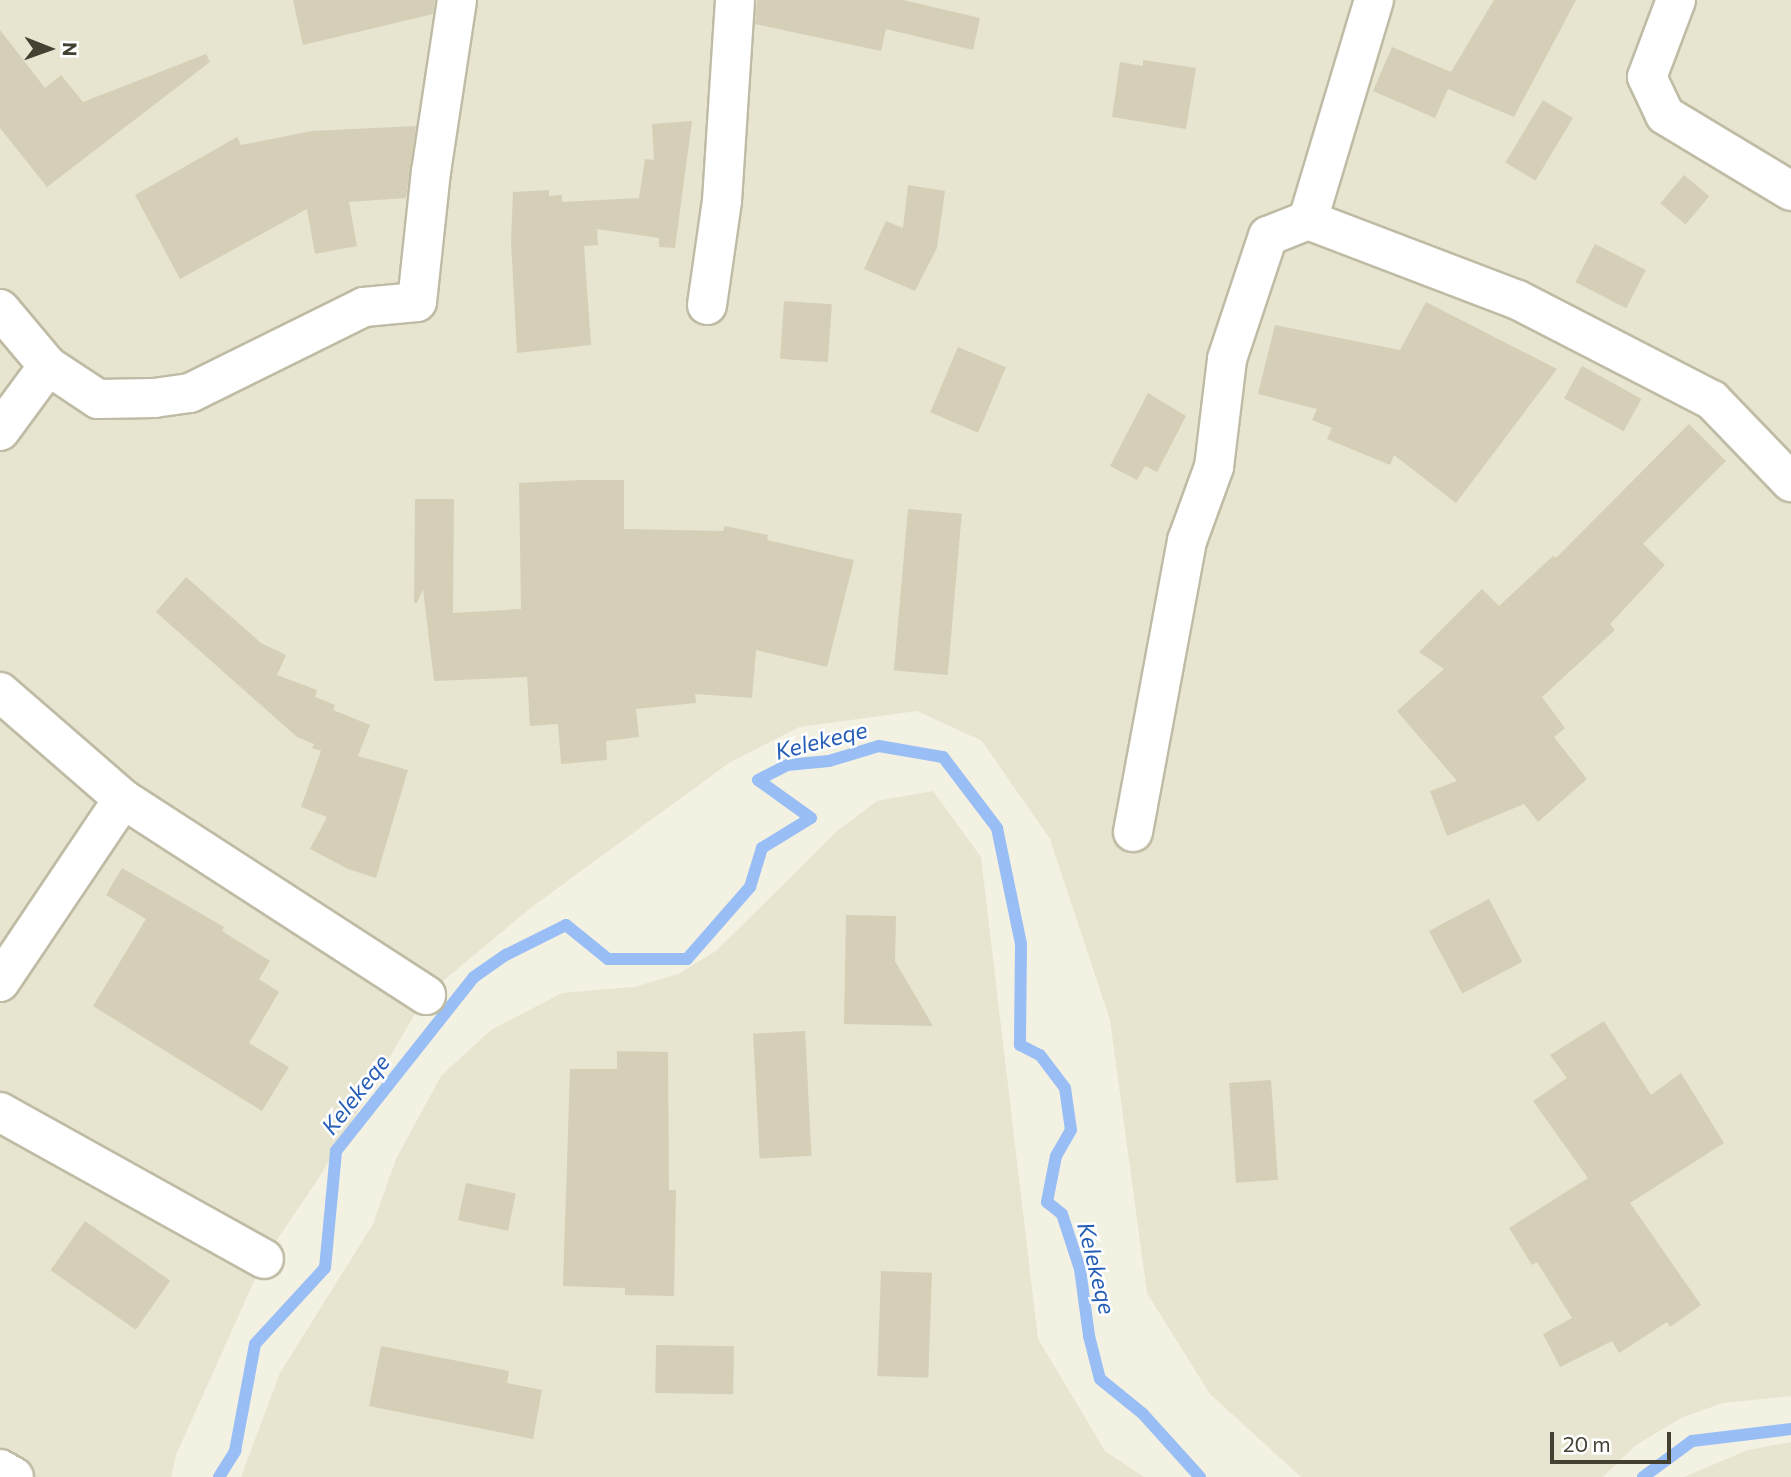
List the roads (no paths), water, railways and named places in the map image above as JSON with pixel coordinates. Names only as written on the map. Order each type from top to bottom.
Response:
[{"type":"street","points":[[0,309],[48,366],[98,399],[154,398],[190,393],[364,307],[417,302],[431,172],[457,0]]},
{"type":"street","points":[[707,305],[722,201],[735,0]]},
{"type":"street","points":[[1308,220],[1374,0]]},
{"type":"street","points":[[1676,0],[1647,77],[1665,115],[1791,191]]},
{"type":"street","points":[[1133,832],[1187,541],[1214,467],[1227,359],[1268,236],[1308,220],[1518,300],[1712,400],[1791,482]]},
{"type":"street","points":[[0,431],[48,366]]},
{"type":"street","points":[[0,692],[123,799],[426,995]]},
{"type":"street","points":[[0,982],[123,799]]},
{"type":"street","points":[[0,1112],[264,1259]]},
{"type":"street","points":[[0,1469],[13,1477]]},
{"type":"waterway","name":"Kelekeqe","points":[[219,1477],[235,1451],[255,1344],[325,1268],[336,1151],[474,977],[506,955],[566,925],[608,959],[687,959],[750,887],[762,848],[811,818],[758,780],[787,765],[829,761],[879,746],[943,757],[997,828],[1021,944],[1020,1045],[1040,1055],[1065,1088],[1071,1130],[1056,1156],[1047,1202],[1062,1214],[1080,1269],[1089,1336],[1100,1379],[1143,1414],[1200,1477]]},
{"type":"waterway","name":"Kelekeqe","points":[[1643,1477],[1692,1441],[1791,1429]]}]
